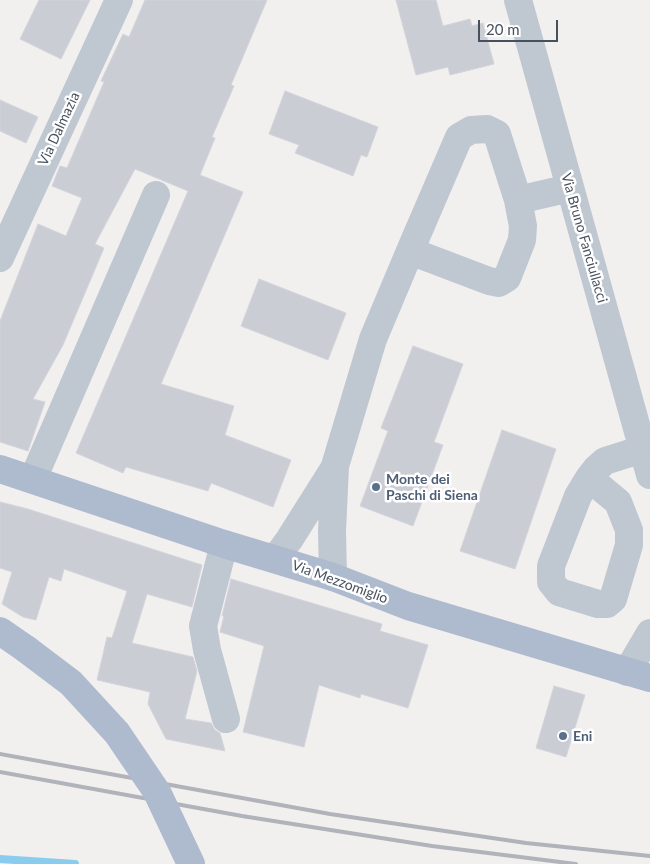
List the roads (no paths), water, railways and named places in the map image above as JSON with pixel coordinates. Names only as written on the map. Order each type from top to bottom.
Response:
[{"type":"main road","name":"Via Mezzomiglio","points":[[0,469],[224,544],[333,577],[408,606],[638,675]]},
{"type":"main road","points":[[0,631],[26,648],[71,683],[117,733],[156,792],[191,864]]},
{"type":"street","name":"Via Dalmazia","points":[[0,258],[118,0]]},
{"type":"street","name":"Via Bruno Fanciullacci","points":[[518,0],[650,475]]},
{"type":"street","points":[[333,577],[332,531],[335,466],[373,339],[410,251],[459,137],[471,130],[487,129],[497,134],[518,200],[523,226],[522,240],[507,278],[499,283],[489,281],[410,251]]},
{"type":"street","points":[[518,200],[570,188]]},
{"type":"street","points":[[32,479],[156,195]]},
{"type":"street","points":[[589,478],[605,461],[643,448]]},
{"type":"street","points":[[275,559],[335,466]]},
{"type":"street","points":[[224,544],[203,626],[226,719]]},
{"type":"street","points":[[638,675],[650,633]]},
{"type":"waterway","points":[[0,859],[75,864]]},
{"type":"railway","points":[[0,754],[330,814],[526,843],[650,856]]},
{"type":"railway","points":[[0,772],[242,816],[432,846],[576,864]]},
{"type":"place","name":"Monte dei Paschi di Siena","points":[[376,487]]},
{"type":"place","name":"Eni","points":[[563,736]]}]
